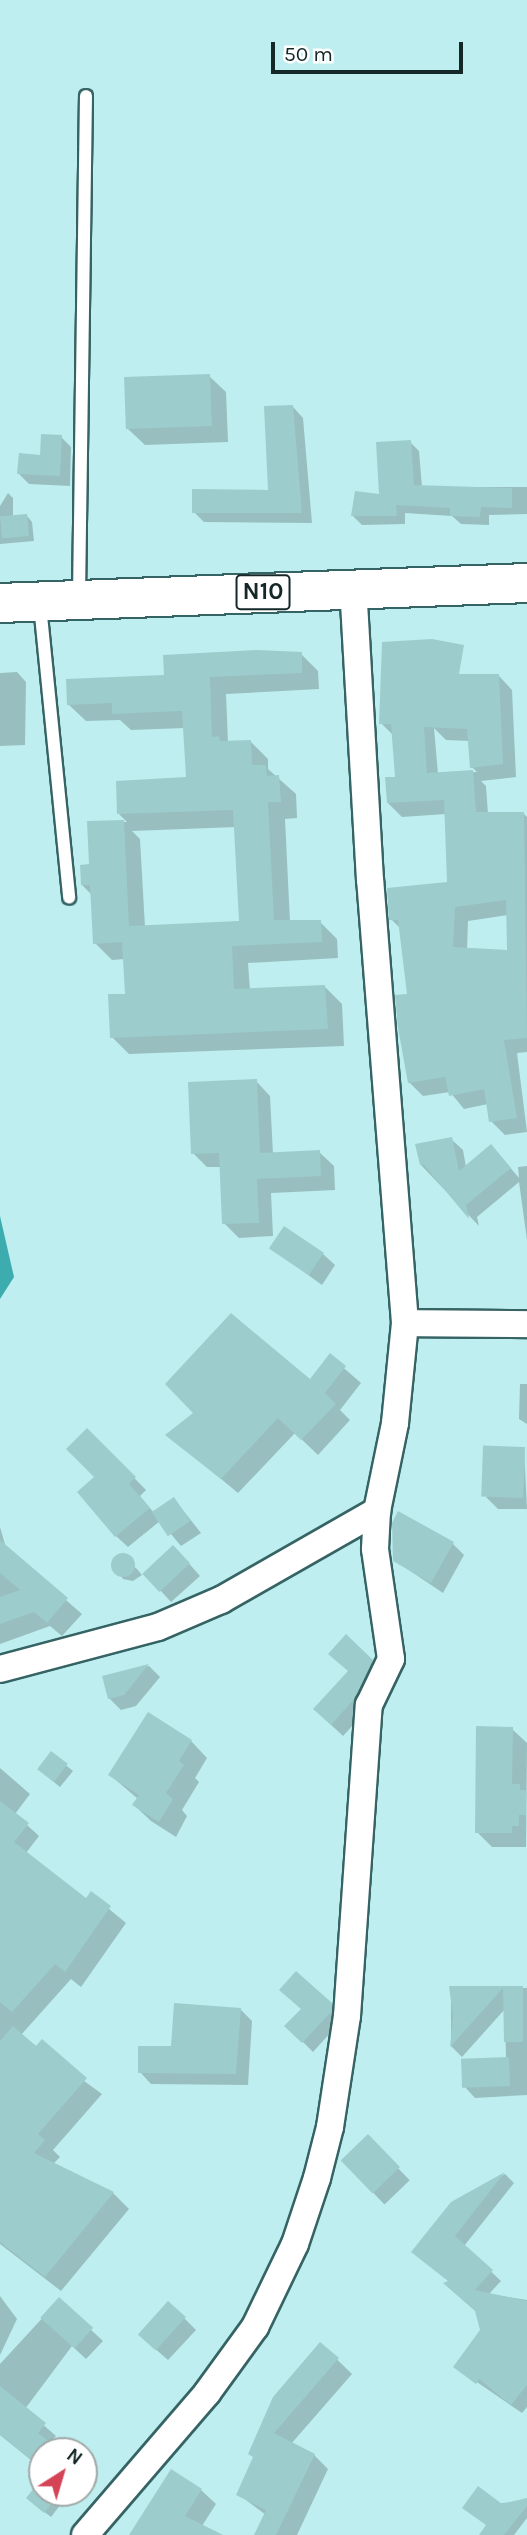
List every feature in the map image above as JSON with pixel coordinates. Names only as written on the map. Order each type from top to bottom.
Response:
[{"type":"highway","name":"N10","points":[[0,603],[527,583]]},
{"type":"street","points":[[85,2535],[207,2393],[255,2327],[295,2244],[317,2178],[330,2127],[347,2016],[369,1705],[391,1660],[375,1549],[377,1511],[396,1423],[405,1323],[370,880],[353,588]]},
{"type":"street","points":[[405,1323],[527,1324]]},
{"type":"street","points":[[0,1669],[171,1621],[221,1600],[377,1511]]},
{"type":"lane","points":[[79,600],[86,96]]},
{"type":"lane","points":[[40,601],[69,898]]},
{"type":"water","points":[[0,1216],[14,1277],[0,1299]]},
{"type":"building","points":[[210,374],[212,426],[126,429],[124,377]]},
{"type":"building","points":[[293,405],[302,513],[192,513],[192,489],[268,490],[264,406]]},
{"type":"building","points":[[41,434],[62,435],[60,476],[17,474],[19,453],[40,455]]},
{"type":"building","points":[[411,440],[414,485],[512,488],[512,508],[481,507],[480,517],[450,516],[450,508],[396,505],[397,516],[351,516],[355,491],[379,494],[376,442]]},
{"type":"building","points":[[27,514],[29,536],[2,538],[0,516]]},
{"type":"building","points":[[432,639],[464,645],[459,674],[499,674],[503,764],[470,768],[467,729],[424,727],[427,773],[473,770],[476,812],[524,812],[527,1038],[504,1040],[517,1118],[489,1122],[484,1089],[449,1096],[445,1077],[408,1083],[395,995],[407,994],[398,920],[389,920],[387,888],[447,882],[444,800],[387,803],[385,777],[395,777],[391,724],[379,724],[382,642]],"holes":[[[506,900],[507,950],[453,947],[455,907]]]},
{"type":"building","points":[[258,650],[302,652],[302,673],[210,677],[212,737],[219,736],[220,741],[251,740],[252,765],[266,765],[267,776],[279,775],[281,802],[268,802],[274,920],[321,920],[322,942],[232,946],[234,989],[325,985],[328,1029],[110,1038],[108,994],[125,994],[122,942],[93,944],[90,885],[81,885],[80,865],[89,864],[87,821],[124,820],[129,926],[239,921],[233,810],[117,814],[116,781],[186,777],[182,711],[112,714],[112,703],[67,705],[66,679],[164,675],[163,655]]},
{"type":"building","points":[[257,1079],[260,1153],[320,1150],[321,1176],[257,1179],[259,1223],[222,1224],[219,1153],[191,1154],[188,1082]]},
{"type":"building","points":[[452,1137],[459,1171],[491,1144],[511,1168],[466,1205],[469,1219],[424,1165],[420,1165],[415,1144]]},
{"type":"building","points":[[284,1226],[324,1253],[309,1275],[269,1248]]},
{"type":"building","points":[[231,1313],[310,1379],[330,1353],[346,1366],[325,1393],[336,1404],[301,1440],[278,1418],[221,1479],[165,1435],[193,1413],[165,1384]]},
{"type":"building","points":[[87,1428],[136,1477],[129,1484],[150,1508],[115,1537],[77,1492],[94,1477],[66,1449]]},
{"type":"building","points":[[483,1446],[525,1447],[523,1498],[481,1497]]},
{"type":"building","points":[[174,1497],[190,1521],[168,1536],[152,1512]]},
{"type":"building","points":[[398,1511],[454,1542],[431,1583],[393,1561],[392,1523]]},
{"type":"building","points":[[0,1540],[68,1598],[47,1623],[34,1612],[0,1624],[0,1597],[20,1590],[0,1573]]},
{"type":"building","points":[[173,1545],[190,1563],[159,1592],[142,1574]]},
{"type":"building","points":[[123,1553],[131,1557],[135,1565],[131,1573],[123,1577],[115,1573],[111,1565],[115,1557]]},
{"type":"building","points":[[346,1634],[373,1660],[354,1699],[331,1725],[313,1709],[348,1671],[328,1654]]},
{"type":"building","points":[[149,1664],[124,1695],[108,1699],[102,1676]]},
{"type":"building","points":[[148,1712],[192,1740],[179,1761],[184,1765],[166,1793],[173,1799],[159,1822],[132,1805],[139,1795],[108,1775]]},
{"type":"building","points":[[476,1726],[513,1727],[512,1784],[520,1784],[520,1790],[526,1790],[526,1815],[519,1815],[519,1826],[512,1826],[512,1833],[475,1833]]},
{"type":"building","points":[[51,1751],[68,1764],[54,1782],[37,1769]]},
{"type":"building","points":[[0,1801],[29,1823],[14,1842],[86,1898],[91,1891],[111,1906],[65,1972],[55,1964],[12,2012],[0,2002]]},
{"type":"building","points":[[296,1971],[332,2003],[332,2011],[302,2043],[284,2026],[301,2009],[279,1990]]},
{"type":"building","points":[[449,1986],[523,1986],[523,2042],[504,2042],[503,1988],[450,2047],[453,2017]]},
{"type":"building","points":[[174,2003],[241,2008],[236,2074],[138,2073],[138,2046],[171,2046]]},
{"type":"building","points":[[13,2026],[36,2046],[42,2039],[87,2078],[38,2134],[45,2140],[34,2153],[114,2192],[45,2277],[0,2242],[0,2041]]},
{"type":"building","points":[[509,2057],[510,2086],[462,2088],[461,2059]]},
{"type":"building","points":[[368,2134],[400,2167],[373,2193],[341,2160]]},
{"type":"building","points":[[505,2172],[455,2236],[493,2270],[475,2290],[527,2301],[527,2385],[511,2405],[479,2379],[476,2384],[453,2367],[480,2330],[475,2311],[443,2283],[448,2281],[411,2252],[451,2202]]},
{"type":"building","points":[[59,2297],[93,2328],[74,2349],[40,2318]]},
{"type":"building","points":[[168,2301],[186,2317],[156,2351],[138,2334]]},
{"type":"building","points":[[320,2342],[339,2358],[274,2433],[315,2454],[276,2535],[254,2535],[266,2510],[236,2495],[253,2457],[248,2454],[273,2397]]},
{"type":"building","points":[[0,2386],[46,2423],[38,2433],[43,2437],[28,2437],[28,2457],[0,2435]]},
{"type":"building","points":[[171,2469],[202,2489],[185,2516],[223,2535],[129,2535]]},
{"type":"building","points":[[478,2486],[502,2504],[527,2498],[527,2506],[504,2535],[479,2535],[486,2525],[462,2508]]},
{"type":"building","points":[[37,2507],[49,2507],[44,2513]]}]
